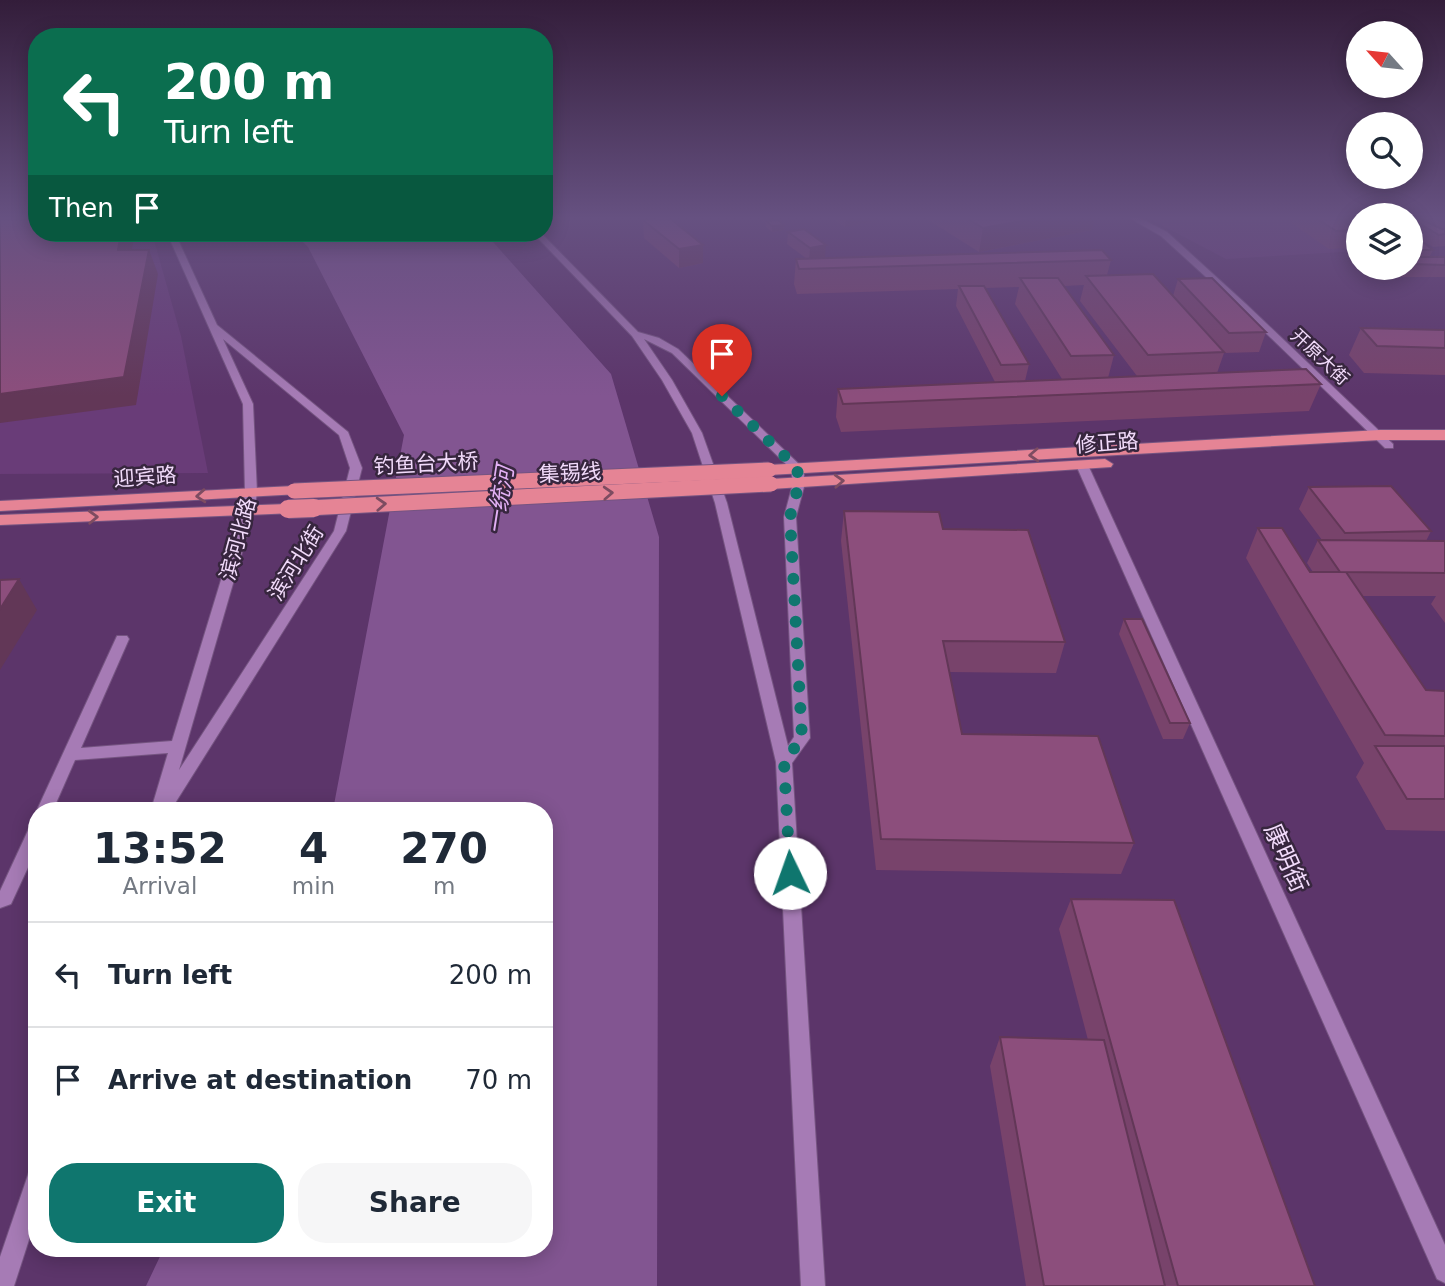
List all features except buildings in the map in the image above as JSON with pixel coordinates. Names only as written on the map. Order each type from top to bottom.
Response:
[{"type":"highway","name":"修正路","points":[[798,476],[1082,465],[1445,435]]},
{"type":"highway","name":"修正路","points":[[798,476],[1384,440],[1445,446]]},
{"type":"highway","name":"集锡线","points":[[288,509],[798,476]]},
{"type":"highway","name":"钓鱼台大桥","points":[[293,491],[770,477]]},
{"type":"highway","name":"迎宾路","points":[[0,506],[293,491]]},
{"type":"highway","name":"迎宾路","points":[[0,520],[288,509]]},
{"type":"street","name":"滨河北路","points":[[162,802],[251,493],[248,404],[191,276]]},
{"type":"street","points":[[579,276],[635,334],[667,380],[697,433],[722,506],[784,762],[813,1286]]},
{"type":"street","name":"开原大街","points":[[1209,276],[1384,440]]},
{"type":"street","name":"滨河北街","points":[[165,802],[340,531],[356,468],[344,434],[213,325]]},
{"type":"street","points":[[635,334],[656,340],[674,351],[798,476],[790,517],[802,738],[784,762]]},
{"type":"street","name":"康明街","points":[[1082,465],[1445,1271]]},
{"type":"street","points":[[49,802],[122,639]]},
{"type":"street","points":[[70,755],[178,746]]},
{"type":"street","points":[[0,900],[5,899],[28,849]]},
{"type":"street","points":[[2,1286],[28,1207]]},
{"type":"shaded area","points":[[0,276],[164,276],[181,336],[208,473],[0,474]]},
{"type":"water","name":"一统河","points":[[323,276],[523,276],[611,374],[659,537],[657,1286],[146,1286],[160,1257],[553,1257],[553,802],[335,802],[404,435]]},
{"type":"route","points":[[722,396],[797,468],[799,483],[790,517],[802,738],[784,762],[790,873]]}]
